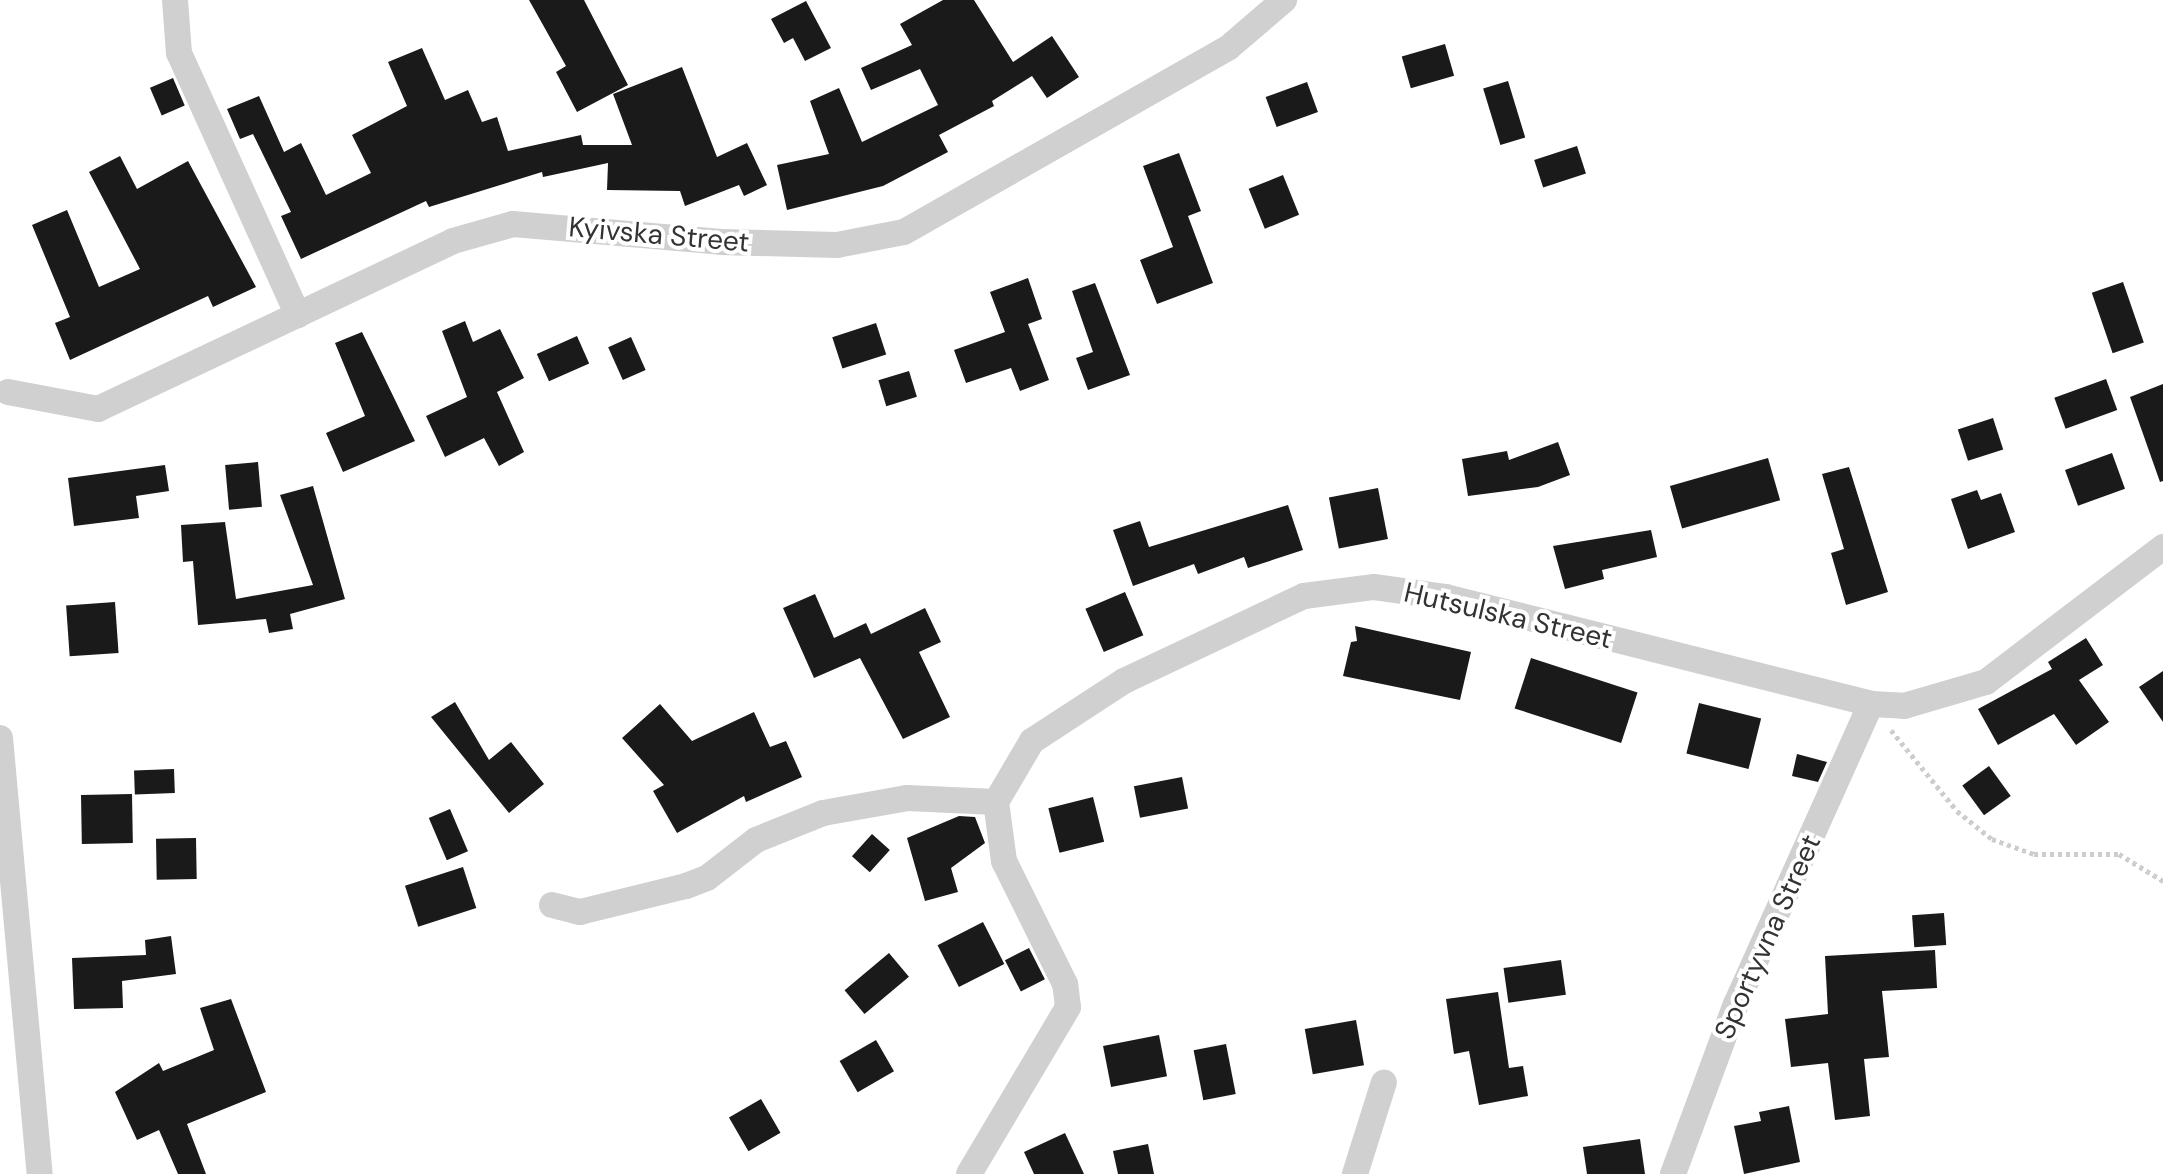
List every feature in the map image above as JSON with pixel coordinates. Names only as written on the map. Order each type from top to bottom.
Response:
[{"type":"street","points":[[175,0],[179,53],[298,315]]},
{"type":"street","name":"Kyivska Street","points":[[3,387],[98,409],[453,241],[513,224],[735,243],[837,245],[904,232],[1228,48],[1284,0]]},
{"type":"street","name":"Hutsulska Street","points":[[996,802],[1032,741],[1124,681],[1304,596],[1374,587],[1446,597],[1871,704],[1904,706],[1986,682],[2163,547]]},
{"type":"street","name":"Sportyvna Street","points":[[1673,1174],[1736,1004],[1871,704]]},
{"type":"street","points":[[0,738],[40,1174]]},
{"type":"street","points":[[552,905],[580,912],[686,886],[707,878],[756,840],[823,813],[907,798],[996,802],[1004,861],[1065,984],[1068,1007],[969,1174]]},
{"type":"street","points":[[1355,1174],[1384,1082]]},
{"type":"path","points":[[1871,704],[1957,811],[1992,839],[2034,854],[2119,854],[2163,881]]},
{"type":"building","points":[[529,0],[584,0],[628,85],[577,112],[556,72],[566,66]]},
{"type":"building","points":[[943,0],[974,0],[1013,62],[1052,36],[1079,77],[1047,98],[1032,76],[992,101],[994,106],[939,135],[948,152],[883,186],[787,210],[777,165],[829,154],[810,101],[839,88],[862,142],[938,105],[920,69],[871,90],[861,68],[912,45],[900,24]]},
{"type":"building","points":[[806,1],[831,48],[805,61],[793,38],[784,43],[771,19]]},
{"type":"building","points":[[1445,44],[1454,76],[1411,88],[1402,56]]},
{"type":"building","points":[[422,48],[445,100],[468,90],[482,122],[497,117],[508,151],[581,135],[583,145],[632,145],[613,94],[682,67],[717,157],[747,143],[767,185],[744,196],[739,185],[685,206],[680,191],[607,190],[608,163],[543,177],[542,172],[429,207],[426,201],[301,259],[281,216],[291,212],[253,134],[240,139],[227,109],[259,96],[284,152],[301,143],[326,195],[371,173],[352,135],[407,106],[388,62]]},
{"type":"building","points":[[173,78],[185,106],[162,115],[150,88]]},
{"type":"building","points":[[1508,81],[1525,137],[1500,145],[1483,89]]},
{"type":"building","points":[[1307,82],[1318,112],[1277,127],[1266,97]]},
{"type":"building","points":[[1577,146],[1586,174],[1543,187],[1534,160]]},
{"type":"building","points":[[1179,153],[1201,211],[1188,216],[1213,283],[1157,304],[1140,260],[1173,247],[1143,166]]},
{"type":"building","points":[[120,156],[137,189],[188,161],[256,287],[213,307],[208,296],[70,360],[55,323],[70,317],[32,225],[67,210],[99,287],[140,269],[89,172]]},
{"type":"building","points":[[1283,175],[1299,215],[1265,229],[1249,189]]},
{"type":"building","points":[[1028,278],[1042,319],[1028,324],[1049,380],[1020,391],[1011,368],[966,383],[954,350],[1005,332],[990,292]]},
{"type":"building","points":[[2123,282],[2144,343],[2113,353],[2092,293]]},
{"type":"building","points":[[1095,283],[1130,375],[1088,390],[1076,358],[1093,352],[1072,291]]},
{"type":"building","points":[[465,321],[473,342],[500,329],[524,378],[497,392],[524,452],[499,466],[484,438],[445,457],[426,416],[467,397],[442,331]]},
{"type":"building","points":[[876,323],[886,354],[842,369],[832,337]]},
{"type":"building","points":[[362,332],[415,441],[343,472],[326,433],[365,416],[335,343]]},
{"type":"building","points":[[577,336],[589,363],[549,381],[537,354]]},
{"type":"building","points":[[631,337],[646,370],[623,380],[608,347]]},
{"type":"building","points":[[909,371],[917,397],[886,406],[878,380]]},
{"type":"building","points":[[2106,379],[2117,410],[2066,429],[2054,398]]},
{"type":"building","points":[[2163,384],[2163,481],[2160,482],[2130,397]]},
{"type":"building","points":[[1993,418],[2003,449],[1968,461],[1958,429]]},
{"type":"building","points":[[1558,442],[1570,475],[1538,487],[1468,496],[1462,459],[1507,451],[1509,460]]},
{"type":"building","points":[[2112,453],[2125,489],[2078,506],[2065,470]]},
{"type":"building","points":[[1768,458],[1780,500],[1682,528],[1670,486]]},
{"type":"building","points":[[258,462],[262,507],[229,510],[225,465]]},
{"type":"building","points":[[165,465],[169,491],[136,496],[139,518],[74,526],[68,478]]},
{"type":"building","points":[[1849,467],[1888,592],[1846,605],[1831,553],[1844,549],[1822,474]]},
{"type":"building","points":[[313,486],[345,599],[290,614],[293,629],[269,633],[266,619],[198,625],[193,561],[183,562],[181,525],[225,522],[236,599],[313,585],[280,495]]},
{"type":"building","points":[[1378,488],[1388,539],[1339,549],[1329,498]]},
{"type":"building","points":[[1977,490],[1981,500],[2001,493],[2015,532],[1968,549],[1951,499]]},
{"type":"building","points":[[1288,505],[1303,550],[1248,568],[1244,557],[1198,574],[1194,564],[1133,586],[1113,530],[1140,521],[1149,547]]},
{"type":"building","points":[[1651,530],[1657,557],[1602,570],[1604,579],[1565,589],[1553,546]]},
{"type":"building","points":[[1125,592],[1143,635],[1104,652],[1085,609]]},
{"type":"building","points":[[815,594],[834,638],[866,623],[871,634],[925,608],[941,642],[919,652],[950,717],[903,739],[860,658],[814,678],[783,608]]},
{"type":"building","points":[[115,602],[119,653],[70,656],[66,605]]},
{"type":"building","points":[[1355,626],[1471,652],[1460,700],[1343,676],[1351,642],[1357,641]]},
{"type":"building","points":[[2086,638],[2103,665],[2079,680],[2109,722],[2076,745],[2054,714],[1998,745],[1978,709],[2052,669],[2048,662]]},
{"type":"building","points":[[1531,658],[1638,693],[1621,743],[1515,708]]},
{"type":"building","points":[[2163,671],[2163,722],[2139,687]]},
{"type":"building","points":[[455,702],[489,760],[511,742],[544,784],[509,813],[431,717]]},
{"type":"building","points":[[1699,703],[1761,718],[1749,769],[1686,753]]},
{"type":"building","points":[[660,704],[692,741],[754,712],[770,747],[786,741],[802,777],[746,802],[744,796],[677,833],[653,791],[664,785],[622,738]]},
{"type":"building","points":[[1797,754],[1827,762],[1818,782],[1792,776]]},
{"type":"building","points":[[1989,766],[2011,796],[1984,815],[1962,785]]},
{"type":"building","points":[[174,769],[175,793],[135,794],[134,770]]},
{"type":"building","points":[[1182,777],[1188,808],[1140,818],[1134,786]]},
{"type":"building","points":[[132,794],[133,843],[82,844],[81,795]]},
{"type":"building","points":[[1093,797],[1104,842],[1059,853],[1048,808]]},
{"type":"building","points":[[450,809],[468,851],[447,860],[429,818]]},
{"type":"building","points":[[959,816],[975,817],[985,843],[951,868],[958,892],[925,901],[907,838]]},
{"type":"building","points":[[872,834],[890,850],[870,872],[852,856]]},
{"type":"building","points":[[196,838],[197,879],[157,880],[156,839]]},
{"type":"building","points":[[463,867],[476,908],[418,927],[405,886]]},
{"type":"building","points":[[1944,913],[1946,945],[1914,947],[1912,915]]},
{"type":"building","points":[[983,922],[1004,964],[959,987],[938,945]]},
{"type":"building","points":[[171,936],[176,974],[122,981],[123,1008],[74,1009],[72,958],[146,955],[145,940]]},
{"type":"building","points":[[1029,948],[1045,979],[1021,991],[1005,960]]},
{"type":"building","points":[[1935,950],[1937,988],[1882,991],[1889,1057],[1864,1059],[1870,1116],[1835,1120],[1828,1063],[1791,1067],[1785,1019],[1828,1014],[1825,956]]},
{"type":"building","points":[[889,953],[909,977],[864,1014],[845,990]]},
{"type":"building","points":[[1561,960],[1566,995],[1508,1003],[1504,968]]},
{"type":"building","points":[[1498,992],[1509,1068],[1523,1066],[1528,1096],[1479,1105],[1469,1051],[1454,1054],[1446,999]]},
{"type":"building","points":[[231,999],[266,1092],[187,1124],[206,1174],[178,1174],[159,1130],[137,1140],[115,1092],[159,1063],[163,1071],[214,1050],[200,1008]]},
{"type":"building","points":[[1356,1020],[1364,1065],[1313,1074],[1305,1029]]},
{"type":"building","points":[[1159,1035],[1167,1076],[1111,1087],[1103,1046]]},
{"type":"building","points":[[876,1040],[894,1071],[858,1092],[840,1061]]},
{"type":"building","points":[[1226,1044],[1236,1094],[1203,1100],[1194,1050]]},
{"type":"building","points":[[761,1099],[780,1133],[748,1151],[729,1118]]},
{"type":"building","points":[[1789,1106],[1800,1162],[1744,1174],[1734,1126],[1761,1121],[1759,1112]]},
{"type":"building","points":[[1065,1133],[1084,1174],[1034,1174],[1024,1152]]},
{"type":"building","points":[[1640,1139],[1645,1174],[1587,1174],[1583,1147]]},
{"type":"building","points":[[1148,1144],[1154,1174],[1118,1174],[1113,1151]]}]
